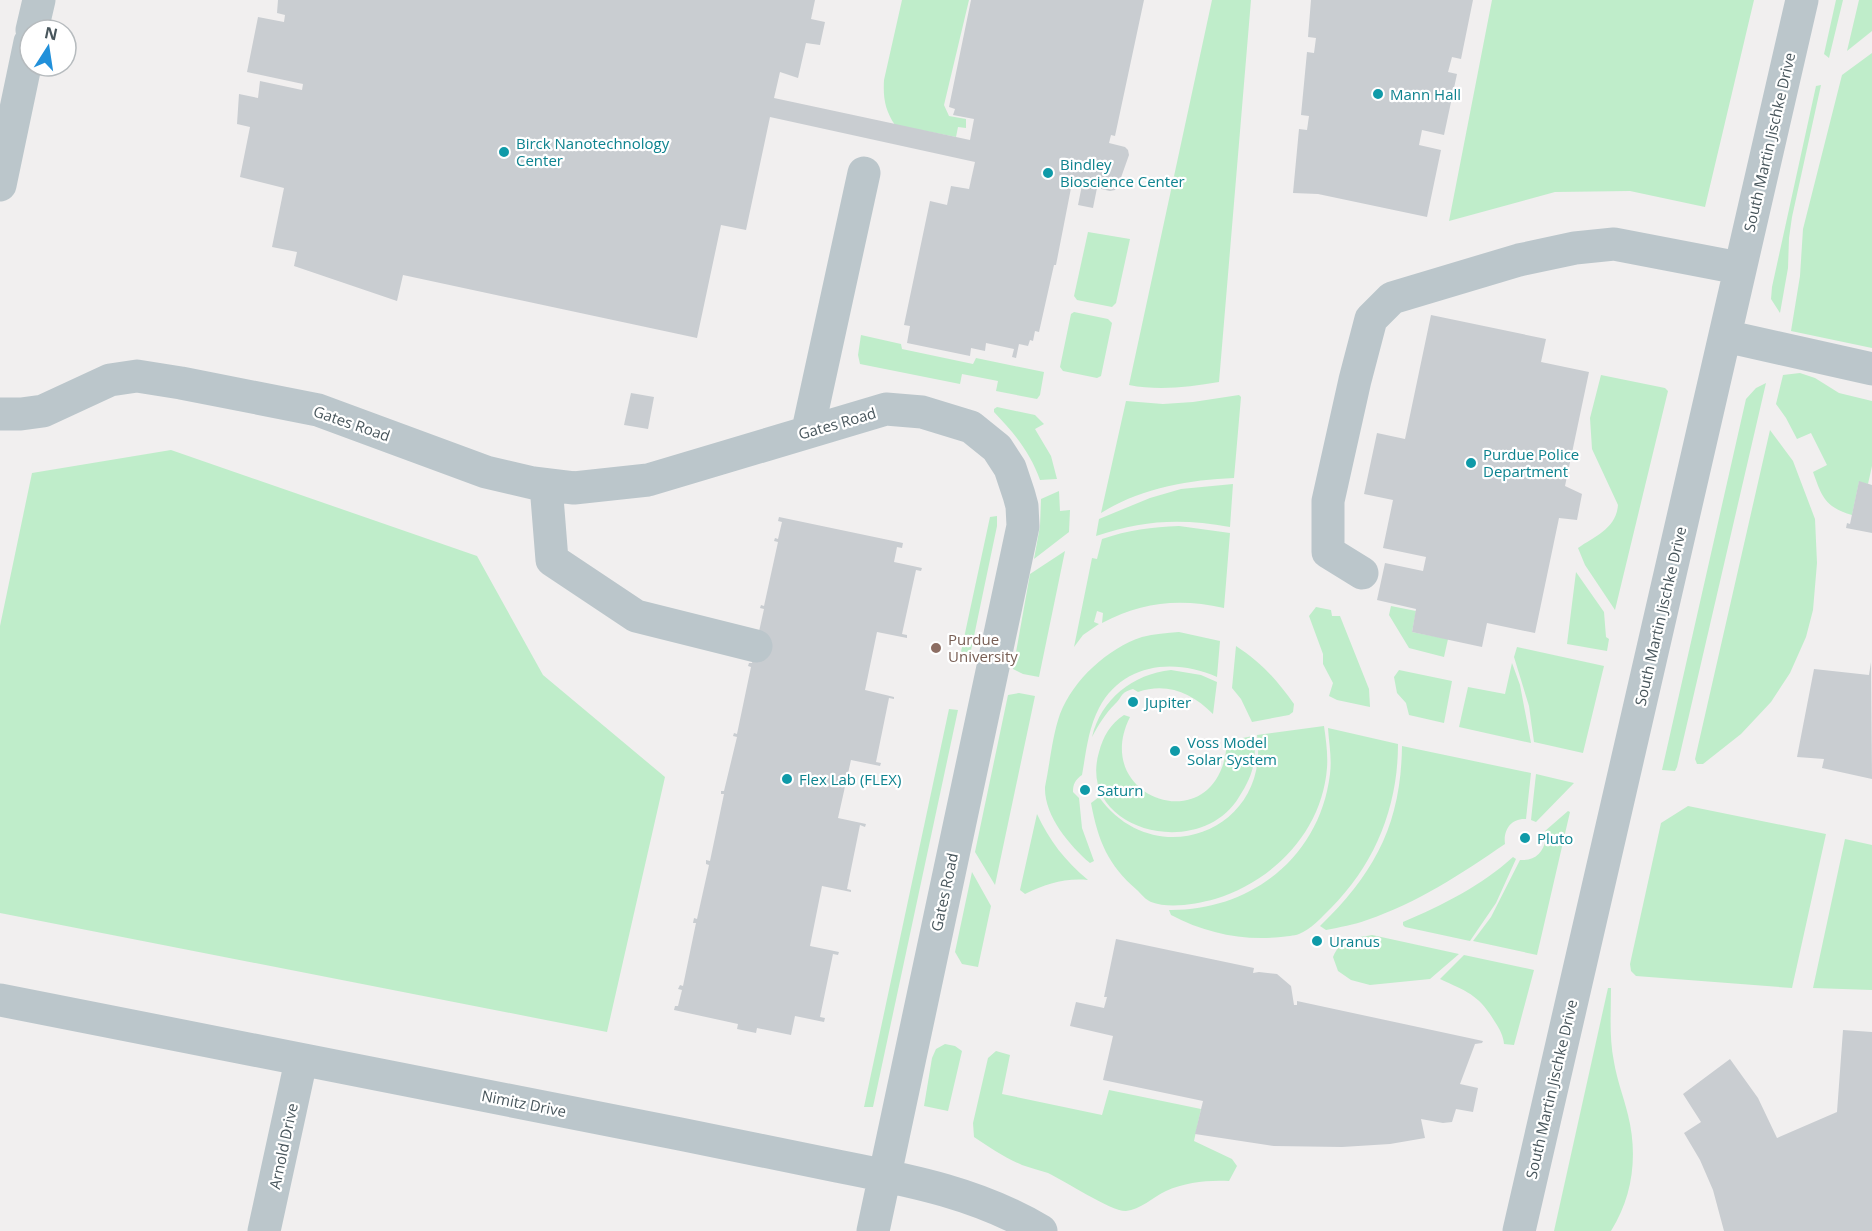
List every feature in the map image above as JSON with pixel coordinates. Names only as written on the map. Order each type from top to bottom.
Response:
[{"type":"street","points":[[35,18],[39,0]]},
{"type":"street","name":"South Martin Jischke Drive","points":[[1518,1231],[1802,0]]},
{"type":"street","points":[[0,185],[22,78]]},
{"type":"street","points":[[808,430],[864,173]]},
{"type":"street","points":[[1362,573],[1328,552],[1328,501],[1354,380],[1371,319],[1392,298],[1519,261],[1575,248],[1614,244],[1739,268]]},
{"type":"street","points":[[1725,336],[1872,369]]},
{"type":"street","name":"Gates Road","points":[[0,414],[43,411],[110,380],[137,376],[318,410],[486,472],[546,485],[574,488],[648,480],[808,430],[886,409],[922,412],[971,427],[997,448],[1010,468],[1022,506],[1023,526],[873,1231]]},
{"type":"street","points":[[546,485],[552,560],[636,616],[756,646]]},
{"type":"street","name":"Nimitz Drive","points":[[0,1000],[884,1175],[959,1193],[990,1205],[1041,1231]]},
{"type":"street","name":"Arnold Drive","points":[[264,1231],[301,1061]]},
{"type":"green space","points":[[902,0],[969,0],[944,105],[949,116],[966,119],[966,128],[958,127],[956,137],[895,125],[887,109],[884,98],[884,80]]},
{"type":"green space","points":[[1212,0],[1251,0],[1219,382],[1163,388],[1129,385]]},
{"type":"green space","points":[[1492,0],[1754,0],[1705,207],[1630,191],[1555,192],[1449,221]]},
{"type":"green space","points":[[1836,0],[1843,0],[1829,58],[1824,54]]},
{"type":"green space","points":[[1859,0],[1872,0],[1872,31],[1847,51]]},
{"type":"green space","points":[[1872,53],[1872,348],[1791,331],[1800,276],[1803,229],[1842,75]]},
{"type":"green space","points":[[1821,85],[1792,217],[1788,268],[1780,313],[1771,299],[1772,287],[1816,86]]},
{"type":"green space","points":[[1088,232],[1130,239],[1116,303],[1112,307],[1077,300],[1074,296]]},
{"type":"green space","points":[[1074,312],[1108,319],[1112,323],[1101,376],[1097,378],[1063,371],[1060,367],[1071,314]]},
{"type":"green space","points":[[861,335],[901,344],[902,349],[973,364],[976,358],[1044,372],[1040,395],[1037,399],[996,391],[998,381],[962,374],[960,384],[860,364],[858,355]]},
{"type":"green space","points":[[1800,373],[1815,378],[1839,393],[1872,401],[1872,466],[1868,484],[1859,482],[1852,515],[1836,508],[1826,500],[1813,472],[1827,465],[1811,433],[1797,439],[1776,404],[1783,375]]},
{"type":"green space","points":[[1601,375],[1665,388],[1668,391],[1615,610],[1585,565],[1578,548],[1609,526],[1618,505],[1592,449],[1590,418]]},
{"type":"green space","points":[[1766,383],[1677,767],[1675,771],[1662,770],[1746,399],[1756,388]]},
{"type":"green space","points":[[1239,395],[1241,397],[1234,478],[1182,483],[1149,491],[1116,504],[1101,513],[1126,401],[1163,404]]},
{"type":"green space","points":[[997,407],[1035,415],[1044,424],[1035,429],[1051,456],[1057,479],[1040,480],[1021,443],[994,412]]},
{"type":"green space","points":[[1770,430],[1793,461],[1815,519],[1817,563],[1813,610],[1806,637],[1790,673],[1771,702],[1741,734],[1703,764],[1697,764],[1695,759]]},
{"type":"green space","points":[[171,450],[477,556],[543,675],[665,777],[607,1032],[0,913],[0,626],[32,473]]},
{"type":"green space","points":[[1233,484],[1230,527],[1195,522],[1162,522],[1096,536],[1099,519],[1150,498],[1181,489]]},
{"type":"green space","points":[[1059,491],[1060,511],[1070,510],[1069,532],[1034,559],[1040,526],[1041,499]]},
{"type":"green space","points":[[997,516],[997,526],[969,660],[959,661],[990,517]]},
{"type":"green space","points":[[1179,526],[1230,533],[1224,608],[1192,603],[1161,604],[1132,610],[1102,623],[1103,613],[1097,611],[1094,622],[1099,624],[1083,635],[1074,647],[1092,558],[1097,559],[1102,539],[1140,529]]},
{"type":"green space","points":[[1065,551],[1039,677],[1023,674],[1013,669],[1030,574]]},
{"type":"green space","points":[[1576,572],[1604,612],[1606,637],[1609,639],[1607,651],[1567,644]]},
{"type":"green space","points":[[1391,606],[1416,611],[1412,632],[1448,639],[1444,657],[1409,648],[1389,615]]},
{"type":"green space","points":[[1316,607],[1331,610],[1332,616],[1340,616],[1369,689],[1370,707],[1329,696],[1333,683],[1323,664],[1323,654],[1309,616]]},
{"type":"green space","points":[[1179,632],[1220,641],[1217,677],[1184,668],[1151,668],[1136,673],[1109,693],[1092,724],[1082,775],[1075,782],[1073,789],[1079,798],[1082,828],[1094,861],[1090,863],[1059,829],[1046,798],[1045,787],[1060,714],[1074,689],[1105,657],[1142,637]]},
{"type":"green space","points":[[1236,646],[1275,679],[1294,704],[1293,712],[1289,715],[1252,722],[1241,699],[1232,688]]},
{"type":"green space","points":[[1517,647],[1604,666],[1583,753],[1534,742],[1529,706],[1514,657]]},
{"type":"green space","points":[[1512,663],[1520,685],[1531,743],[1459,727],[1468,687],[1505,694]]},
{"type":"green space","points":[[1171,670],[1201,675],[1217,682],[1213,714],[1196,700],[1178,691],[1159,688],[1138,692],[1133,689],[1122,695],[1105,715],[1092,737],[1103,711],[1121,691],[1144,677]]},
{"type":"green space","points":[[1399,670],[1452,681],[1444,723],[1409,715],[1406,703],[1397,693],[1394,677]]},
{"type":"green space","points":[[1019,693],[1035,696],[995,885],[975,852],[1008,695]]},
{"type":"green space","points":[[949,709],[958,710],[873,1107],[864,1107]]},
{"type":"green space","points":[[1124,715],[1130,717],[1122,746],[1127,771],[1141,789],[1161,799],[1183,801],[1204,793],[1220,773],[1227,741],[1253,736],[1255,753],[1253,768],[1239,797],[1221,817],[1197,828],[1172,832],[1146,828],[1123,818],[1106,801],[1097,779],[1099,752],[1103,741],[1111,727]]},
{"type":"green space","points":[[1324,726],[1327,768],[1316,813],[1291,850],[1257,880],[1215,899],[1192,904],[1166,905],[1151,902],[1145,898],[1112,862],[1101,841],[1091,803],[1099,797],[1122,821],[1149,834],[1177,837],[1204,831],[1228,817],[1246,796],[1257,768],[1257,735]]},
{"type":"green space","points":[[1328,728],[1398,744],[1394,790],[1381,833],[1372,853],[1347,891],[1312,926],[1292,936],[1238,937],[1197,927],[1171,915],[1169,910],[1199,908],[1227,901],[1253,889],[1277,873],[1296,854],[1312,830],[1324,804],[1331,768]]},
{"type":"green space","points":[[1402,746],[1531,773],[1526,819],[1516,821],[1509,826],[1505,834],[1505,844],[1438,887],[1385,913],[1357,923],[1326,930],[1320,926],[1356,886],[1381,845],[1396,800]]},
{"type":"green space","points":[[1536,774],[1574,783],[1536,822],[1531,820]]},
{"type":"green space","points":[[1688,806],[1826,834],[1792,988],[1636,976],[1631,971],[1630,964],[1661,823]]},
{"type":"green space","points":[[1568,811],[1570,812],[1537,955],[1473,941],[1491,917],[1520,860],[1538,855],[1546,839],[1549,838],[1545,831]]},
{"type":"green space","points":[[1037,814],[1058,850],[1088,880],[1055,882],[1025,894],[1020,890]]},
{"type":"green space","points":[[1845,839],[1872,845],[1872,990],[1813,988]]},
{"type":"green space","points":[[1513,857],[1516,859],[1496,903],[1470,941],[1403,925],[1403,922],[1475,886]]},
{"type":"green space","points":[[972,872],[991,906],[978,967],[962,964],[955,952]]},
{"type":"green space","points":[[1372,935],[1459,954],[1430,979],[1370,985],[1351,980],[1338,971],[1333,957],[1336,950],[1344,942],[1353,938]]},
{"type":"green space","points":[[1464,955],[1534,970],[1514,1045],[1504,1044],[1498,1028],[1478,1000],[1440,979]]},
{"type":"green space","points":[[1608,988],[1611,988],[1612,1053],[1628,1115],[1633,1145],[1629,1189],[1611,1231],[1554,1231]]},
{"type":"green space","points":[[945,1044],[955,1046],[962,1051],[948,1111],[924,1106],[932,1058],[936,1049]]},
{"type":"green space","points":[[996,1051],[1010,1055],[1002,1094],[1102,1115],[1109,1090],[1201,1109],[1194,1141],[1232,1159],[1237,1166],[1229,1181],[1205,1181],[1181,1186],[1126,1211],[1110,1207],[1048,1173],[1016,1162],[974,1137],[973,1123],[988,1058]]},
{"type":"building","name":"Birck Nanotechnology Center","points":[[278,0],[815,0],[811,19],[825,22],[820,45],[806,43],[798,78],[780,72],[774,98],[970,140],[974,119],[953,115],[955,109],[949,107],[971,0],[1144,0],[1115,136],[1111,135],[1109,143],[1128,150],[1129,155],[1118,186],[1115,190],[1110,191],[1097,188],[1093,208],[1078,205],[1082,185],[1072,183],[1056,265],[1054,265],[1039,332],[1035,331],[1033,341],[1030,340],[1028,346],[1019,344],[1016,358],[1012,357],[1014,349],[986,343],[985,351],[971,348],[970,356],[907,343],[910,326],[904,325],[930,201],[947,205],[951,186],[969,189],[975,162],[770,117],[746,230],[721,225],[697,338],[403,275],[397,301],[294,266],[297,252],[272,247],[284,188],[240,177],[250,127],[237,124],[239,94],[258,98],[260,81],[302,90],[303,84],[247,72],[258,17],[284,22],[285,15],[277,13]]},
{"type":"building","name":"Mann Hall","points":[[1311,0],[1473,0],[1461,59],[1452,57],[1448,72],[1457,74],[1444,135],[1422,130],[1419,145],[1441,150],[1427,217],[1318,194],[1293,193],[1299,129],[1307,130],[1309,116],[1301,115],[1307,52],[1314,53],[1316,38],[1308,37]]},
{"type":"building","name":"Purdue Police Department","points":[[1431,315],[1546,339],[1541,362],[1589,372],[1565,486],[1582,494],[1577,520],[1559,518],[1535,633],[1487,623],[1482,647],[1412,632],[1416,609],[1377,600],[1385,563],[1423,571],[1426,557],[1383,548],[1393,500],[1364,494],[1377,433],[1405,439]]},
{"type":"building","points":[[631,393],[654,397],[648,429],[624,425]]},
{"type":"building","points":[[1859,481],[1872,485],[1872,533],[1846,528],[1847,523],[1850,524]]},
{"type":"building","name":"Flex Lab (FLEX)","points":[[779,517],[903,543],[902,548],[897,547],[894,562],[922,568],[921,571],[916,570],[902,634],[907,635],[907,638],[877,632],[865,690],[894,697],[894,699],[889,698],[876,762],[881,763],[880,766],[851,760],[838,818],[866,824],[865,827],[860,825],[847,889],[851,892],[822,886],[810,946],[839,952],[838,955],[833,954],[820,1017],[825,1018],[824,1022],[795,1016],[791,1035],[757,1028],[756,1033],[737,1029],[738,1024],[674,1010],[675,1006],[678,1006],[682,990],[678,989],[680,985],[683,986],[696,923],[693,923],[694,918],[697,919],[709,865],[706,864],[706,860],[710,861],[724,794],[721,794],[721,791],[724,791],[737,737],[733,736],[734,733],[737,734],[751,667],[748,666],[752,663],[764,609],[760,608],[761,605],[764,606],[778,542],[774,541],[775,538],[778,539],[782,522],[778,521]]},
{"type":"building","points":[[1871,662],[1872,779],[1822,768],[1824,759],[1797,757],[1814,669],[1869,675]]},
{"type":"building","points":[[1116,939],[1254,968],[1253,973],[1277,974],[1291,986],[1294,1005],[1297,1005],[1297,1001],[1483,1041],[1475,1044],[1460,1084],[1478,1088],[1473,1112],[1456,1109],[1452,1122],[1443,1123],[1421,1119],[1425,1138],[1390,1144],[1342,1147],[1274,1146],[1195,1134],[1203,1101],[1103,1080],[1113,1036],[1070,1026],[1076,1002],[1104,1008],[1107,997],[1104,997]]},
{"type":"building","points":[[1843,1030],[1872,1032],[1872,1231],[1724,1231],[1713,1190],[1700,1160],[1684,1133],[1701,1122],[1683,1094],[1730,1059],[1758,1098],[1777,1138],[1837,1112]]},
{"type":"place","name":"Mann Hall","points":[[1378,94]]},
{"type":"place","name":"Birck Nanotechnology Center","points":[[504,152]]},
{"type":"place","name":"Bindley Bioscience Center","points":[[1048,173]]},
{"type":"place","name":"Purdue Police Department","points":[[1471,463]]},
{"type":"place","name":"Purdue University","points":[[936,648]]},
{"type":"place","name":"Jupiter","points":[[1133,702]]},
{"type":"place","name":"Voss Model Solar System","points":[[1175,751]]},
{"type":"place","name":"Flex Lab (FLEX)","points":[[787,779]]},
{"type":"place","name":"Saturn","points":[[1085,790]]},
{"type":"place","name":"Pluto","points":[[1525,838]]},
{"type":"place","name":"Uranus","points":[[1317,941]]}]
